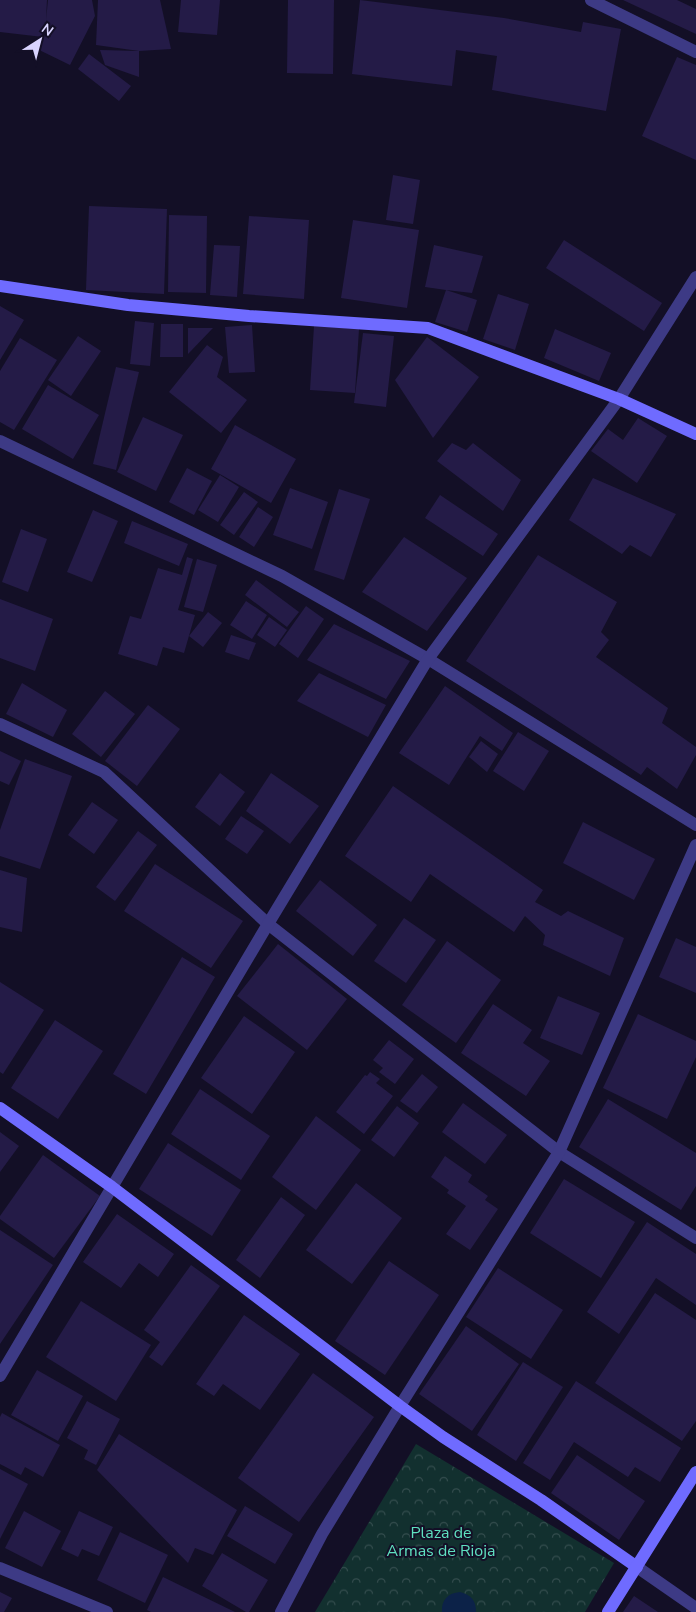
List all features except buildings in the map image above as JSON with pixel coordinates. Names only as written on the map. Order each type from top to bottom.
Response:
[{"type":"street","points":[[591,0],[696,52]]},
{"type":"street","points":[[0,1376],[268,924],[428,659],[619,399],[696,277]]},
{"type":"street","points":[[0,286],[128,305],[249,316],[428,328],[619,399],[696,434]]},
{"type":"street","points":[[0,441],[282,576],[428,659],[696,825]]},
{"type":"street","points":[[0,724],[104,772],[268,924],[558,1152],[696,1238]]},
{"type":"street","points":[[281,1612],[322,1534],[558,1152],[696,845]]},
{"type":"street","points":[[0,1108],[112,1187],[443,1437],[536,1497],[696,1608]]},
{"type":"street","points":[[608,1612],[696,1472]]},
{"type":"street","points":[[0,1568],[107,1612]]},
{"type":"green space","name":"Plaza de Armas de Rioja","points":[[416,1444],[614,1563],[585,1612],[315,1612]]},
{"type":"water","points":[[460,1592],[472,1599],[476,1612],[442,1612],[446,1598]]}]
